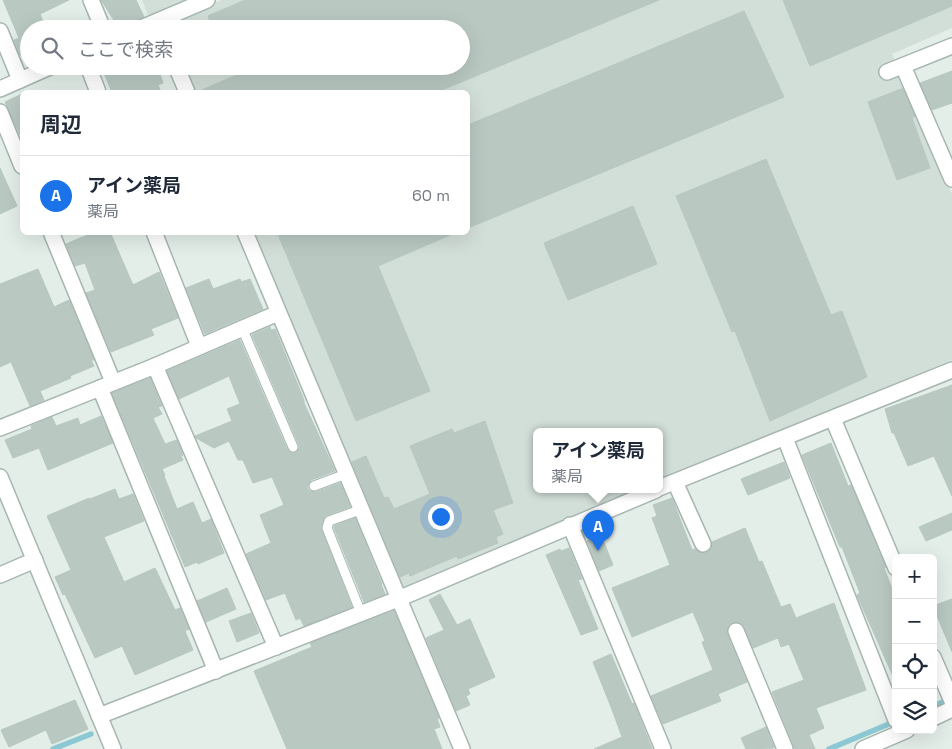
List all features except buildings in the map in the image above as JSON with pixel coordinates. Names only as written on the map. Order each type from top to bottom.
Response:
[{"type":"street","points":[[91,0],[99,20]]},
{"type":"street","points":[[168,20],[207,0]]},
{"type":"street","points":[[0,31],[20,80]]},
{"type":"street","points":[[887,72],[952,46]]},
{"type":"street","points":[[904,66],[952,179]]},
{"type":"street","points":[[0,88],[31,75]]},
{"type":"street","points":[[91,75],[97,90]]},
{"type":"street","points":[[180,75],[186,90]]},
{"type":"street","points":[[0,112],[20,161]]},
{"type":"street","points":[[51,235],[106,385],[216,671]]},
{"type":"street","points":[[155,235],[199,346]]},
{"type":"street","points":[[246,235],[360,510],[462,749]]},
{"type":"street","points":[[0,428],[154,366],[278,313]]},
{"type":"street","points":[[154,366],[276,647]]},
{"type":"street","points":[[663,486],[952,370]]},
{"type":"street","points":[[833,419],[892,559]]},
{"type":"street","points":[[785,438],[892,706]]},
{"type":"street","points":[[0,477],[113,749]]},
{"type":"street","points":[[675,482],[703,544]]},
{"type":"street","points":[[99,716],[398,599],[649,493]]},
{"type":"street","points":[[570,525],[663,749]]},
{"type":"street","points":[[0,575],[35,560]]},
{"type":"street","points":[[736,631],[785,749]]},
{"type":"street","points":[[937,666],[952,701]]},
{"type":"street","points":[[937,716],[952,709]]},
{"type":"street","points":[[864,749],[892,733]]},
{"type":"lane","points":[[242,328],[293,447]]},
{"type":"lane","points":[[314,486],[346,474]]},
{"type":"lane","points":[[360,510],[329,521],[327,528],[361,613]]},
{"type":"shaded area","points":[[142,0],[195,0],[150,19]]},
{"type":"shaded area","points":[[222,0],[952,0],[952,28],[892,54],[952,194],[952,360],[663,479],[663,428],[533,428],[533,493],[631,493],[405,588],[398,586],[251,235],[470,235],[470,90],[190,90],[184,75],[470,75],[470,20],[173,20]]},
{"type":"waterway","points":[[937,704],[950,699]]},
{"type":"waterway","points":[[829,749],[892,723]]},
{"type":"waterway","points":[[53,749],[91,734]]},
{"type":"place","name":"アイン薬局","points":[[598,551]]}]
